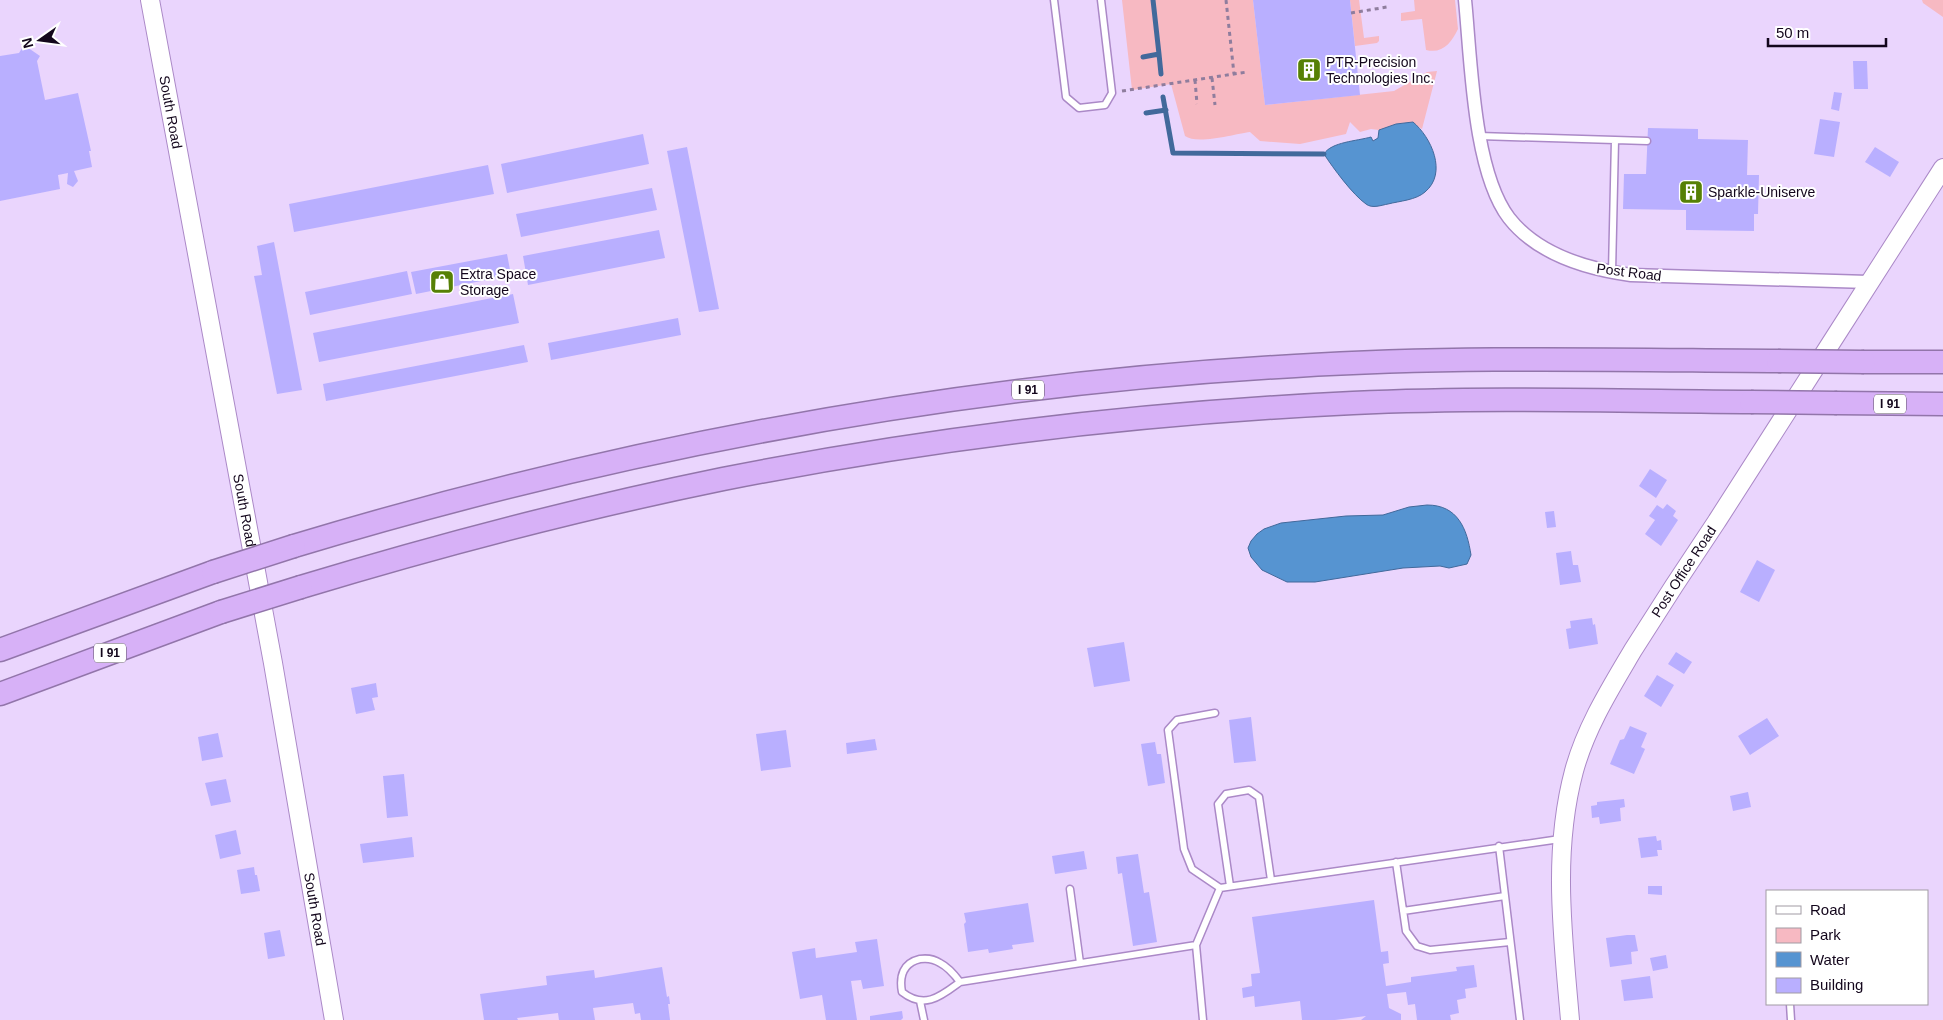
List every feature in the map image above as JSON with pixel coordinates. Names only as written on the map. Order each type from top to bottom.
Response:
[{"type":"highway","name":"I 91","points":[[0,650],[213,572],[294,546],[481,492],[661,450],[841,416],[1006,392],[1193,373],[1364,362],[1504,359],[1943,362]]},
{"type":"highway","name":"I 91","points":[[0,694],[221,612],[446,545],[557,516],[675,489],[811,462],[999,434],[1154,417],[1352,403],[1467,400],[1943,404]]},
{"type":"main road","name":"South Road","points":[[150,0],[273,663],[334,1020]]},
{"type":"main road","name":"Post Office Road","points":[[1570,1020],[1560,886],[1562,838],[1567,799],[1587,734],[1606,695],[1677,581],[1943,168]]},
{"type":"street","name":"Post Road","points":[[1465,0],[1479,136],[1495,194],[1509,218],[1544,248],[1576,264],[1631,275],[1868,282]]},
{"type":"lane","points":[[1054,0],[1066,97],[1080,108],[1105,105],[1112,93],[1101,0]]},
{"type":"lane","points":[[1479,136],[1647,141]]},
{"type":"lane","points":[[1612,272],[1615,140]]},
{"type":"lane","points":[[1215,713],[1177,720],[1168,730],[1184,849],[1192,869],[1220,888],[1562,838]]},
{"type":"lane","points":[[1230,886],[1218,804],[1226,794],[1249,790],[1259,797],[1271,880]]},
{"type":"lane","points":[[1499,846],[1520,1020]]},
{"type":"lane","points":[[1396,862],[1406,931],[1417,946],[1430,950],[1510,942]]},
{"type":"lane","points":[[1203,1020],[1196,944],[1220,888]]},
{"type":"lane","points":[[1070,890],[1080,963]]},
{"type":"lane","points":[[1403,911],[1505,896]]},
{"type":"lane","points":[[960,982],[951,970],[938,961],[926,958],[911,961],[902,970],[900,982],[902,992],[910,998],[920,1001],[931,1000],[943,995],[960,982],[1196,944]]},
{"type":"lane","points":[[920,1001],[924,1020]]},
{"type":"lane","points":[[1790,1005],[1791,1020]]},
{"type":"path","points":[[1226,0],[1234,74]]},
{"type":"path","points":[[1351,12],[1387,7]]},
{"type":"path","points":[[1112,93],[1247,72]]},
{"type":"path","points":[[1212,78],[1215,105]]},
{"type":"path","points":[[1195,80],[1197,104]]},
{"type":"green space","points":[[1122,0],[1253,0],[1265,105],[1394,91],[1427,72],[1437,71],[1422,129],[1412,122],[1396,124],[1379,130],[1371,129],[1360,132],[1350,122],[1346,134],[1300,144],[1260,141],[1250,132],[1207,139],[1185,136],[1171,84],[1132,90]]},
{"type":"green space","points":[[1350,0],[1359,0],[1364,38],[1379,36],[1377,43],[1355,46]]},
{"type":"green space","points":[[1414,0],[1455,0],[1458,29],[1449,43],[1442,49],[1426,50],[1422,19],[1401,21],[1401,13],[1415,11]]},
{"type":"green space","points":[[1922,0],[1943,0],[1943,17],[1923,3]]},
{"type":"water","points":[[1413,122],[1431,146],[1436,165],[1432,184],[1425,192],[1413,199],[1377,206],[1368,205],[1349,188],[1324,154],[1332,147],[1345,142],[1371,137],[1373,141],[1378,138],[1379,130],[1396,124]]},
{"type":"water","points":[[1427,505],[1446,509],[1459,520],[1467,536],[1471,555],[1467,564],[1449,568],[1440,566],[1403,568],[1315,582],[1287,582],[1262,570],[1251,557],[1248,548],[1257,534],[1264,529],[1281,523],[1346,516],[1383,515],[1409,507]]},
{"type":"building","name":"PTR-Precision Technologies Inc.","points":[[1253,0],[1350,0],[1360,95],[1265,105]]},
{"type":"building","points":[[24,45],[40,56],[37,61],[45,100],[78,93],[91,151],[89,151],[92,167],[74,171],[78,181],[73,187],[67,184],[68,173],[58,175],[60,189],[0,201],[0,56],[19,53]]},
{"type":"building","points":[[1853,61],[1867,61],[1868,89],[1854,89]]},
{"type":"building","points":[[1834,92],[1842,93],[1839,111],[1831,109]]},
{"type":"building","points":[[1820,119],[1840,122],[1834,157],[1814,154]]},
{"type":"building","name":"Sparkle-Uniserve","points":[[1648,128],[1698,129],[1698,139],[1748,140],[1747,175],[1759,175],[1758,214],[1754,214],[1754,231],[1686,230],[1686,210],[1623,209],[1624,174],[1646,174]]},
{"type":"building","points":[[643,134],[649,164],[507,193],[501,164]]},
{"type":"building","points":[[687,147],[719,309],[699,312],[667,151]]},
{"type":"building","points":[[1875,147],[1899,162],[1890,177],[1865,162]]},
{"type":"building","points":[[488,165],[494,194],[294,232],[289,204]]},
{"type":"building","points":[[652,188],[657,210],[521,237],[516,214]]},
{"type":"building","points":[[659,230],[665,258],[528,285],[523,256]]},
{"type":"building","points":[[274,242],[302,390],[277,394],[254,276],[262,275],[257,246]]},
{"type":"building","points":[[507,254],[511,275],[416,294],[411,272]]},
{"type":"building","points":[[407,271],[412,294],[310,315],[305,292]]},
{"type":"building","points":[[513,294],[519,323],[319,362],[313,333]]},
{"type":"building","points":[[678,318],[681,335],[551,360],[548,343]]},
{"type":"building","points":[[524,345],[528,362],[326,401],[323,384]]},
{"type":"building","points":[[1650,469],[1667,480],[1656,498],[1639,486]]},
{"type":"building","points":[[1667,504],[1676,511],[1673,516],[1678,520],[1661,546],[1645,534],[1655,520],[1649,516],[1657,505],[1663,509]]},
{"type":"building","points":[[1554,511],[1556,527],[1547,528],[1545,512]]},
{"type":"building","points":[[1571,551],[1573,565],[1578,565],[1581,582],[1560,585],[1556,553]]},
{"type":"building","points":[[1757,560],[1775,570],[1759,602],[1740,592]]},
{"type":"building","points":[[1592,618],[1593,625],[1595,624],[1598,644],[1569,649],[1566,629],[1571,628],[1570,621]]},
{"type":"building","points":[[1124,642],[1130,681],[1094,687],[1087,648]]},
{"type":"building","points":[[1676,652],[1692,662],[1684,674],[1668,664]]},
{"type":"building","points":[[1657,675],[1674,685],[1661,707],[1644,696]]},
{"type":"building","points":[[376,683],[378,697],[372,698],[375,710],[356,714],[351,688]]},
{"type":"building","points":[[1251,717],[1256,761],[1234,763],[1229,720]]},
{"type":"building","points":[[1767,718],[1779,736],[1750,755],[1738,736]]},
{"type":"building","points":[[1630,726],[1647,733],[1641,747],[1645,749],[1634,774],[1610,764],[1620,740],[1624,739]]},
{"type":"building","points":[[786,730],[791,767],[761,771],[756,734]]},
{"type":"building","points":[[218,733],[223,757],[202,761],[198,737]]},
{"type":"building","points":[[875,739],[877,750],[847,754],[846,743]]},
{"type":"building","points":[[1155,742],[1157,754],[1161,754],[1165,783],[1148,786],[1141,744]]},
{"type":"building","points":[[404,774],[408,816],[387,818],[383,776]]},
{"type":"building","points":[[226,779],[231,802],[211,806],[205,783]]},
{"type":"building","points":[[1748,792],[1751,807],[1733,811],[1730,796]]},
{"type":"building","points":[[1624,799],[1625,807],[1620,808],[1621,821],[1600,824],[1599,817],[1592,818],[1591,806],[1597,805],[1597,802]]},
{"type":"building","points":[[236,830],[241,854],[220,859],[215,835]]},
{"type":"building","points":[[1656,836],[1657,841],[1661,840],[1662,850],[1657,850],[1658,856],[1641,858],[1638,838]]},
{"type":"building","points":[[412,837],[414,857],[363,863],[360,844]]},
{"type":"building","points":[[1084,851],[1087,869],[1055,874],[1052,856]]},
{"type":"building","points":[[1138,854],[1144,893],[1149,892],[1157,942],[1133,946],[1122,873],[1118,874],[1116,857]]},
{"type":"building","points":[[254,867],[260,891],[241,894],[237,870]]},
{"type":"building","points":[[1648,886],[1662,886],[1662,895],[1648,894]]},
{"type":"building","points":[[1374,900],[1381,952],[1388,951],[1389,963],[1383,964],[1386,986],[1411,982],[1411,977],[1457,971],[1456,967],[1474,965],[1477,987],[1465,989],[1466,998],[1457,1000],[1459,1013],[1450,1015],[1451,1020],[1417,1020],[1415,1004],[1408,1005],[1406,992],[1387,994],[1389,1008],[1401,1014],[1401,1020],[1361,1020],[1366,1016],[1335,1020],[1302,1020],[1300,1001],[1255,1007],[1254,996],[1243,998],[1242,988],[1252,986],[1251,974],[1260,973],[1252,917]]},
{"type":"building","points":[[1028,903],[1034,942],[1012,945],[1013,949],[989,953],[988,949],[968,952],[964,913]]},
{"type":"building","points":[[280,930],[285,956],[268,959],[264,933]]},
{"type":"building","points":[[1635,935],[1638,951],[1631,952],[1632,964],[1610,967],[1606,938]]},
{"type":"building","points":[[877,939],[884,986],[863,989],[861,980],[851,981],[857,1020],[826,1020],[822,995],[800,999],[792,952],[815,948],[816,958],[857,952],[855,942]]},
{"type":"building","points":[[1666,955],[1668,968],[1653,971],[1650,958]]},
{"type":"building","points":[[662,967],[667,997],[669,996],[670,1020],[641,1020],[640,1013],[635,1014],[633,1003],[593,1008],[595,1020],[559,1020],[558,1013],[517,1018],[518,1020],[484,1020],[480,994],[547,985],[546,976],[594,970],[595,978]]},
{"type":"building","points":[[1650,976],[1653,998],[1624,1001],[1621,980]]},
{"type":"building","points":[[902,1011],[903,1018],[901,1020],[870,1020],[870,1016]]},
{"type":"waterway","points":[[1153,0],[1159,54]]},
{"type":"waterway","points":[[1143,57],[1159,54],[1161,74]]},
{"type":"waterway","points":[[1163,97],[1173,153],[1324,154]]},
{"type":"waterway","points":[[1146,113],[1166,110]]},
{"type":"place","name":"PTR-Precision Technologies Inc.","points":[[1309,70]]},
{"type":"place","name":"Sparkle-Uniserve","points":[[1691,192]]},
{"type":"place","name":"Extra Space Storage","points":[[442,282]]}]
